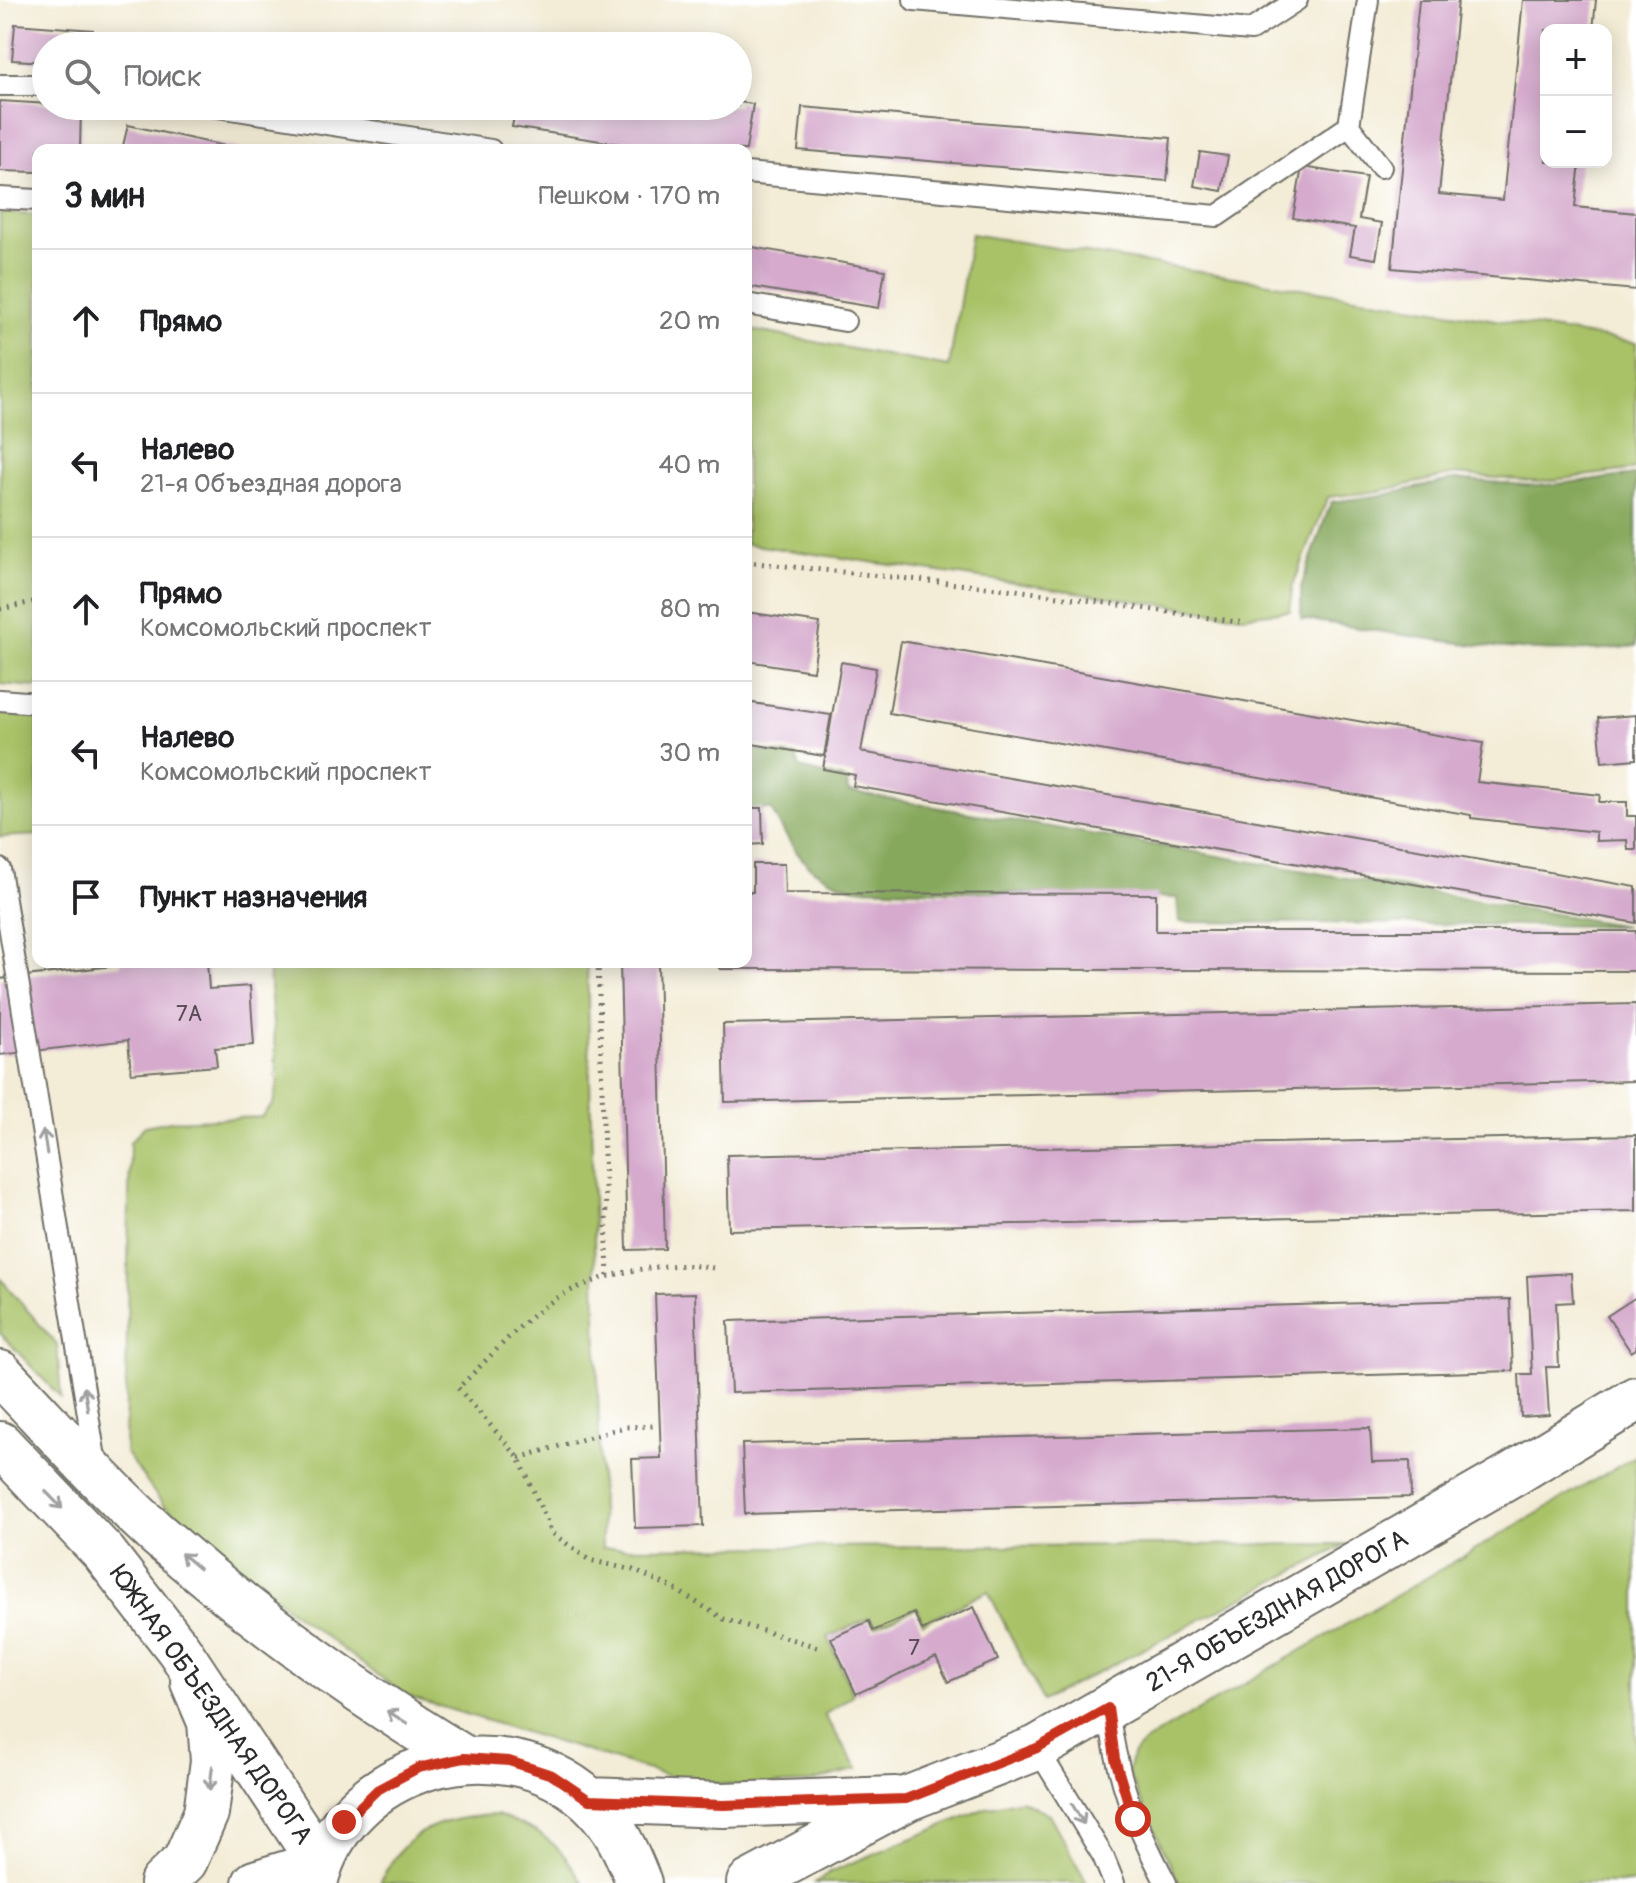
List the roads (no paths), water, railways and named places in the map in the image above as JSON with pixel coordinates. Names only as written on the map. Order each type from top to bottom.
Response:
[{"type":"main road","name":"ЮЖНАЯ ОБЪЕЗДНАЯ ДОРОГА","points":[[0,1373],[157,1534],[288,1640],[392,1715],[464,1758]]},
{"type":"main road","name":"21-Я ОБЪЕЗДНАЯ ДОРОГА","points":[[906,1799],[1037,1748],[1510,1476],[1636,1399]]},
{"type":"main road","name":"ЮЖНАЯ ОБЪЕЗДНАЯ ДОРОГА","points":[[0,1444],[104,1553],[179,1650],[318,1873]]},
{"type":"main road","points":[[162,1883],[185,1861],[206,1813],[213,1761],[210,1722],[179,1650]]},
{"type":"main road","points":[[255,1883],[318,1873],[344,1822],[377,1790],[418,1768],[464,1758],[509,1761],[552,1775],[589,1800],[624,1843],[639,1883]]},
{"type":"main road","points":[[589,1800],[723,1805],[906,1799]]},
{"type":"main road","points":[[749,1883],[906,1799]]},
{"type":"main road","points":[[787,1883],[831,1840],[906,1799]]},
{"type":"lane","points":[[914,0],[1251,30],[1297,0]]},
{"type":"lane","points":[[1368,0],[1349,126],[1381,167]]},
{"type":"lane","points":[[0,85],[32,85]]},
{"type":"lane","points":[[301,120],[453,144]]},
{"type":"lane","points":[[752,174],[1217,216],[1349,126]]},
{"type":"lane","points":[[0,198],[32,200]]},
{"type":"lane","points":[[752,305],[845,321]]},
{"type":"lane","points":[[0,700],[32,703]]},
{"type":"lane","points":[[0,869],[98,1476]]},
{"type":"lane","points":[[1108,1708],[1115,1759],[1133,1819],[1166,1883]]},
{"type":"lane","points":[[1037,1748],[1103,1856],[1114,1883]]}]
